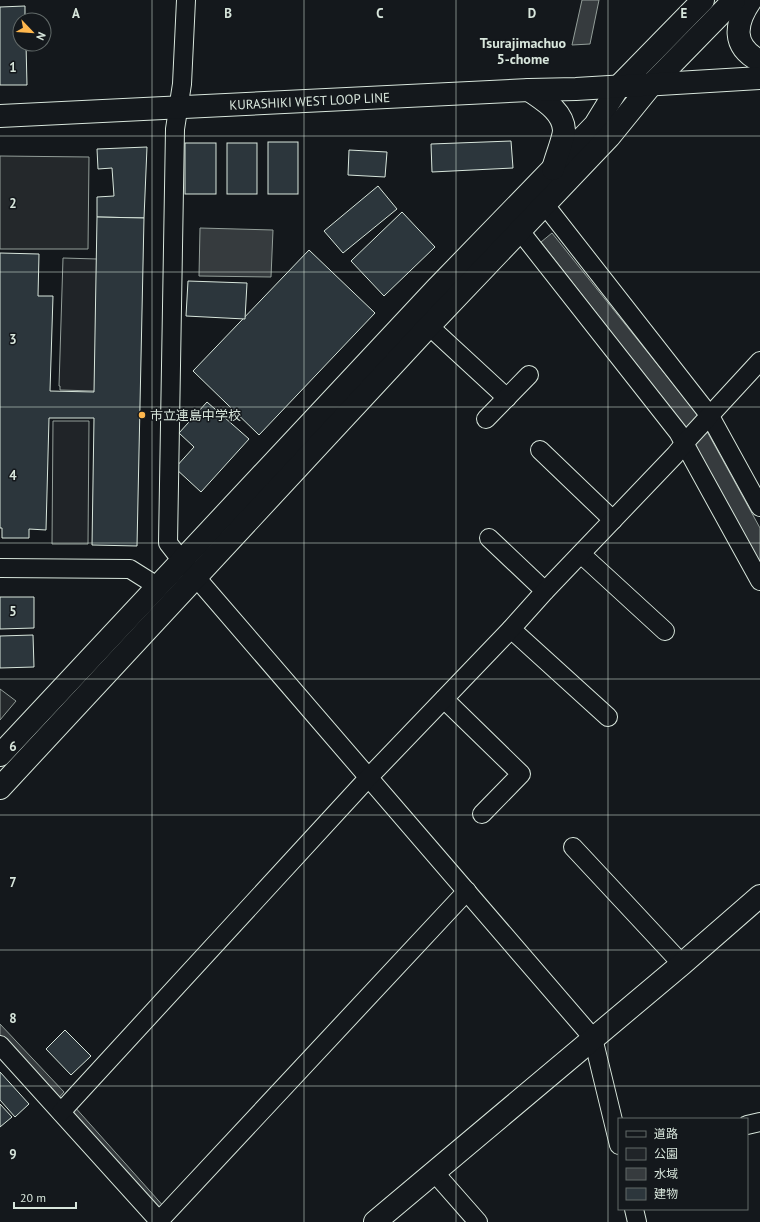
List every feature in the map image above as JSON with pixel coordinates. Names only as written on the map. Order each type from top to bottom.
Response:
[{"type":"street","points":[[186,0],[182,84],[175,129],[168,543],[593,1038],[618,1141]]},
{"type":"street","points":[[0,755],[436,289],[595,125],[619,86],[703,0]]},
{"type":"street","points":[[0,788],[197,578],[429,326],[609,137],[652,84],[734,0]]},
{"type":"street","points":[[751,0],[744,11],[738,27],[740,42],[749,56],[760,61]]},
{"type":"street","name":"KURASHIKI WEST LOOP LINE","points":[[0,116],[529,90],[576,89],[760,78]]},
{"type":"street","points":[[529,90],[553,107],[559,114],[562,122],[564,131],[553,169]]},
{"type":"street","points":[[545,205],[707,419],[760,507]]},
{"type":"street","points":[[520,230],[686,441],[760,581]]},
{"type":"street","points":[[429,326],[507,398]]},
{"type":"street","points":[[61,1112],[369,777],[676,455],[686,441],[760,361]]},
{"type":"street","points":[[486,419],[529,375]]},
{"type":"street","points":[[540,450],[613,520]]},
{"type":"street","points":[[489,538],[545,591]]},
{"type":"street","points":[[581,554],[665,631]]},
{"type":"street","points":[[0,568],[130,569],[157,586]]},
{"type":"street","points":[[511,629],[608,717]]},
{"type":"street","points":[[444,699],[521,774],[482,814]]},
{"type":"street","points":[[573,847],[682,964]]},
{"type":"street","points":[[0,1045],[160,1221],[467,891]]},
{"type":"street","points":[[375,1222],[682,964],[760,896]]},
{"type":"street","points":[[748,1125],[760,1122]]},
{"type":"street","points":[[434,1172],[478,1222]]},
{"type":"street","points":[[634,1210],[637,1222]]},
{"type":"green space","points":[[63,258],[97,259],[95,391],[60,390],[59,386]]},
{"type":"green space","points":[[53,421],[89,421],[88,544],[52,544]]},
{"type":"shaded area","points":[[0,156],[89,157],[88,249],[0,249]]},
{"type":"shaded area","points":[[0,689],[16,701],[0,720]]},
{"type":"water","points":[[582,0],[599,0],[590,44],[572,45]]},
{"type":"water","points":[[200,228],[273,230],[271,277],[199,276]]},
{"type":"water","points":[[552,233],[698,415],[760,528],[760,563],[684,426],[541,242]]},
{"type":"water","points":[[0,1024],[64,1092],[56,1101],[0,1040]]},
{"type":"water","points":[[73,1105],[166,1209],[158,1216],[65,1111]]},
{"type":"building","points":[[25,6],[25,12],[12,12],[12,52],[26,52],[27,85],[0,85],[0,7]]},
{"type":"building","points":[[511,141],[513,168],[432,172],[431,144]]},
{"type":"building","points":[[268,142],[298,142],[298,194],[268,194]]},
{"type":"building","points":[[185,143],[216,143],[216,194],[185,194]]},
{"type":"building","points":[[227,143],[257,143],[257,194],[227,194]]},
{"type":"building","points":[[147,147],[144,218],[97,217],[97,197],[114,196],[112,168],[98,169],[97,149]]},
{"type":"building","points":[[349,150],[387,152],[385,177],[348,175]]},
{"type":"building","points":[[378,186],[397,209],[343,253],[324,231]]},
{"type":"building","points":[[402,212],[435,247],[384,296],[351,261]]},
{"type":"building","points":[[97,217],[144,218],[137,546],[92,545],[94,418],[49,418],[46,530],[29,529],[29,538],[2,538],[2,528],[0,528],[0,253],[39,254],[38,296],[53,296],[50,391],[94,392]]},
{"type":"building","points":[[309,250],[375,313],[259,435],[193,371]]},
{"type":"building","points":[[188,281],[247,283],[245,319],[186,316]]},
{"type":"building","points":[[207,402],[249,439],[201,492],[175,468],[194,447],[179,433]]},
{"type":"building","points":[[0,597],[34,597],[34,628],[0,629]]},
{"type":"building","points":[[33,635],[34,667],[0,668],[0,636]]},
{"type":"building","points":[[65,1030],[91,1056],[71,1075],[46,1049]]},
{"type":"building","points":[[0,1072],[29,1104],[15,1117],[0,1100]]},
{"type":"building","points":[[0,1104],[12,1117],[0,1127]]},
{"type":"place","name":"市立連島中学校","points":[[142,415]]},
{"type":"district","name":"Tsurajimachuo 5-chome","points":[[523,52]]}]
